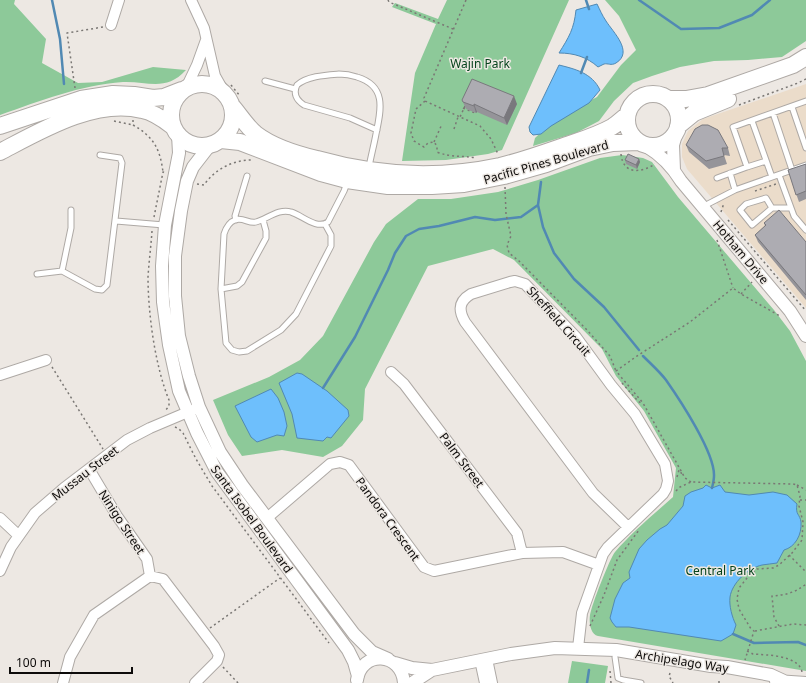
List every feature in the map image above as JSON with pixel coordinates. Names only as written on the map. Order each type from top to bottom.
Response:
[{"type":"main road","points":[[668,99],[686,100],[708,95],[793,65],[806,57]]},
{"type":"main road","points":[[678,129],[678,111],[674,104],[668,99],[656,94],[642,96],[635,100],[629,107],[626,116],[628,131],[632,137],[642,144],[655,147],[672,139],[678,129],[694,113],[708,106],[786,78],[806,68]]},
{"type":"main road","points":[[0,126],[81,99],[113,94],[158,98],[203,83],[218,87],[228,99],[234,115],[232,125],[228,133],[215,143],[201,146],[192,145],[184,141],[161,117],[143,110],[124,107],[96,110],[68,118],[0,152]]},
{"type":"main road","points":[[175,130],[170,116],[172,106],[176,97],[185,88]]},
{"type":"main road","name":"Pacific Pines Boulevard","points":[[228,99],[255,133],[274,145],[344,167],[369,171],[424,175],[449,174],[501,165],[536,155],[596,134],[612,127],[626,116]]},
{"type":"main road","name":"Pacific Pines Boulevard","points":[[215,143],[240,142],[321,173],[347,180],[388,186],[464,184],[504,176],[546,164],[589,148],[613,143],[642,144]]},
{"type":"street","points":[[111,25],[119,0]]},
{"type":"street","points":[[191,0],[204,28],[215,76],[228,99]]},
{"type":"street","points":[[185,88],[197,65],[206,40]]},
{"type":"street","points":[[674,170],[673,145],[678,129]]},
{"type":"street","name":"Santa Isobel Boulevard","points":[[175,130],[179,153],[165,225],[162,266],[163,302],[169,345],[179,391],[197,433],[217,472],[348,650],[354,662],[357,681]]},
{"type":"street","name":"Santa Isobel Boulevard","points":[[215,143],[193,167],[187,181],[175,256],[175,296],[179,336],[189,376],[199,407],[220,452],[242,485],[354,634],[372,652],[392,661]]},
{"type":"street","name":"Hotham Drive","points":[[642,144],[658,153],[660,159],[674,170],[680,181],[708,204],[759,274],[790,311],[806,336]]},
{"type":"street","name":"Sheffield Circuit","points":[[578,648],[582,613],[599,565],[608,547],[662,494],[666,489],[668,481],[665,464],[635,414],[611,385],[576,337],[525,284],[516,281],[510,282],[471,294],[466,297],[462,301],[461,306],[461,312],[465,322],[593,493],[628,527]]},
{"type":"street","points":[[0,375],[46,360]]},
{"type":"street","name":"Palm Street","points":[[391,372],[404,384],[517,533],[522,553]]},
{"type":"street","name":"Mussau Street","points":[[0,571],[18,535],[35,513],[127,440],[199,407]]},
{"type":"street","name":"Pandora Crescent","points":[[267,518],[330,464],[340,462],[349,465],[424,568],[434,571],[522,553],[563,552],[599,565]]},
{"type":"street","name":"Ninigo Street","points":[[89,469],[117,516],[147,559],[150,576]]},
{"type":"street","points":[[0,518],[18,535]]},
{"type":"street","points":[[63,683],[70,657],[94,615],[150,576],[163,579],[214,646],[219,655],[217,661],[195,683]]},
{"type":"street","name":"Archipelago Way","points":[[392,661],[412,668],[432,670],[535,650],[555,648],[616,650],[771,675],[786,682]]},
{"type":"street","name":"Archipelago Way","points":[[578,648],[615,657],[725,675],[786,682],[804,677]]},
{"type":"street","points":[[357,681],[361,669],[366,663],[380,658],[392,661],[401,669],[404,676],[404,683]]},
{"type":"street","points":[[484,660],[485,683]]},
{"type":"street","points":[[484,660],[492,683]]},
{"type":"street","name":"Archipelago Way","points":[[412,683],[432,670]]},
{"type":"lane","points":[[369,171],[377,130],[381,107],[379,96],[374,88],[363,79],[343,74],[311,78],[297,84],[295,89],[296,96],[304,105],[350,118],[377,130]]},
{"type":"lane","points":[[265,81],[295,89]]},
{"type":"lane","points":[[747,167],[733,127],[806,101]]},
{"type":"lane","points":[[792,107],[806,148]]},
{"type":"lane","points":[[773,113],[792,170]]},
{"type":"lane","points":[[752,121],[772,177]]},
{"type":"lane","points":[[36,274],[62,271],[95,289],[102,290],[107,285],[122,163],[120,158],[100,155]]},
{"type":"lane","points":[[717,178],[766,161]]},
{"type":"lane","points":[[708,204],[735,190],[806,165]]},
{"type":"lane","points":[[730,173],[735,190]]},
{"type":"lane","points":[[778,175],[794,216],[806,230]]},
{"type":"lane","points":[[236,220],[247,176]]},
{"type":"lane","points":[[325,224],[331,235],[332,246],[296,314],[281,330],[247,351],[238,352],[232,350],[226,343],[221,288],[224,234],[226,228],[234,220],[242,219],[252,223],[281,212],[290,212],[316,224],[325,224],[328,222],[344,191],[347,180]]},
{"type":"lane","points":[[772,208],[766,198],[746,204],[740,210],[752,225],[772,208],[791,208]]},
{"type":"lane","points":[[62,271],[71,228],[71,210]]},
{"type":"lane","points":[[221,288],[237,286],[242,282],[266,238],[263,220]]},
{"type":"lane","points":[[116,221],[165,225]]},
{"type":"lane","points":[[615,657],[619,680],[641,683]]},
{"type":"path","points":[[388,0],[389,2],[453,29]]},
{"type":"path","points":[[434,142],[428,143],[424,147],[414,141],[411,136],[411,130],[416,109],[425,101],[425,94],[466,0]]},
{"type":"path","points":[[76,92],[67,33],[96,29],[111,25]]},
{"type":"path","points":[[737,105],[806,79]]},
{"type":"path","points":[[425,101],[480,126],[491,139],[499,157]]},
{"type":"path","points":[[454,129],[463,108],[466,106]]},
{"type":"path","points":[[463,108],[475,113]]},
{"type":"path","points":[[109,120],[133,125]]},
{"type":"path","points":[[434,142],[442,124]]},
{"type":"path","points":[[434,142],[437,146],[437,152],[445,156],[474,157],[479,159]]},
{"type":"path","points":[[620,150],[623,164],[628,170],[632,171],[650,166],[660,159]]},
{"type":"path","points":[[187,181],[204,185],[218,171],[231,164],[240,161],[258,161]]},
{"type":"path","points":[[175,176],[163,172],[153,224],[148,276],[150,318],[157,358],[169,400],[169,406],[164,412],[171,426],[179,429],[183,433],[212,486],[333,648]]},
{"type":"path","points":[[749,193],[778,183]]},
{"type":"path","points":[[505,184],[506,214],[511,236],[507,245],[509,253],[519,260],[588,331],[610,356],[616,371],[642,404],[685,478]]},
{"type":"path","points":[[708,204],[721,212],[728,200]]},
{"type":"path","points":[[726,218],[806,311]]},
{"type":"path","points":[[722,246],[717,240],[733,288],[782,317],[790,311]]},
{"type":"path","points":[[741,294],[759,274]]},
{"type":"path","points":[[616,371],[690,322],[733,288]]},
{"type":"path","points":[[46,360],[57,374],[107,456]]},
{"type":"path","points":[[676,480],[678,470],[691,482]]},
{"type":"path","points":[[676,486],[676,491],[680,487],[691,482],[722,481],[793,484],[806,490]]},
{"type":"path","points":[[754,632],[739,609],[737,599],[739,588],[757,569],[773,568],[779,565],[802,540],[803,522],[799,506],[800,496],[797,485]]},
{"type":"path","points":[[800,500],[806,500]]},
{"type":"path","points":[[589,628],[604,595],[617,560],[640,529]]},
{"type":"path","points":[[789,555],[806,572]]},
{"type":"path","points":[[204,633],[280,578]]},
{"type":"path","points":[[779,626],[774,617],[772,596],[799,590],[806,584]]},
{"type":"path","points":[[754,632],[793,624],[806,625]]},
{"type":"path","points":[[744,662],[754,632]]},
{"type":"path","points":[[747,651],[753,654],[788,659],[799,665],[804,677]]},
{"type":"path","points":[[217,661],[238,683]]},
{"type":"path","points":[[670,673],[669,676],[674,683]]},
{"type":"shaded area","points":[[806,84],[806,308],[687,169],[682,157],[682,144],[688,131],[703,119]]},
{"type":"green space","points":[[0,0],[15,0],[14,4],[46,39],[42,63],[78,83],[102,82],[153,67],[186,70],[179,77],[164,83],[123,82],[91,86],[60,94],[0,115]]},
{"type":"green space","name":"Wajin Park","points":[[447,0],[569,0],[502,150],[488,154],[446,160],[402,161],[415,73],[436,24],[392,7],[395,3],[438,19]]},
{"type":"green space","points":[[605,0],[806,0],[806,41],[782,57],[714,61],[680,67],[633,83],[614,101],[599,121],[576,133],[533,146],[535,138],[554,120],[597,97],[621,65],[636,50],[619,16]]},
{"type":"green space","name":"Central Park","points":[[622,155],[643,158],[652,162],[678,197],[774,310],[790,331],[806,361],[806,671],[598,636],[593,633],[590,624],[591,610],[601,582],[615,552],[628,538],[673,497],[676,468],[644,411],[616,376],[602,349],[514,260],[493,249],[428,266],[365,389],[363,420],[342,446],[323,457],[282,450],[242,456],[228,435],[213,400],[269,377],[300,360],[323,336],[374,242],[386,224],[418,199],[451,199],[498,192],[538,180],[600,158]]},
{"type":"green space","points":[[572,661],[608,666],[605,683],[568,683]]},
{"type":"water","points":[[597,4],[623,48],[621,58],[616,63],[604,64],[598,67],[580,56],[559,53],[570,33],[576,10]]},
{"type":"water","points":[[559,65],[577,70],[588,76],[597,84],[600,90],[589,103],[551,126],[541,134],[533,135],[530,132],[529,127]]},
{"type":"water","points":[[297,373],[302,374],[327,391],[348,410],[349,416],[331,438],[327,437],[323,441],[297,438],[292,414],[279,383]]},
{"type":"water","points":[[271,389],[278,398],[284,412],[287,426],[284,436],[277,435],[257,442],[251,437],[235,406]]},
{"type":"water","points":[[706,485],[712,488],[720,485],[725,492],[749,495],[773,492],[787,495],[797,504],[797,512],[801,522],[797,540],[784,550],[777,563],[762,565],[751,569],[737,582],[731,592],[730,597],[731,611],[736,625],[733,634],[721,641],[629,627],[616,627],[610,618],[615,599],[623,583],[630,578],[629,572],[639,549],[647,540],[667,525],[683,506],[685,496],[691,492],[703,488]]},
{"type":"building","points":[[472,79],[514,96],[504,118],[474,104],[474,106],[463,102],[462,100]]},
{"type":"building","points":[[702,125],[708,125],[718,130],[728,148],[722,148],[724,156],[706,161],[686,145],[695,129]]},
{"type":"building","points":[[628,154],[639,159],[636,165],[625,160]]},
{"type":"building","points":[[806,164],[806,191],[796,195],[788,170]]},
{"type":"building","points":[[779,210],[806,242],[806,295],[755,235],[766,225],[764,223]]},
{"type":"waterway","points":[[52,0],[60,39],[64,84]]},
{"type":"waterway","points":[[586,0],[589,9]]},
{"type":"waterway","points":[[639,0],[681,29],[719,28],[752,15],[770,0]]},
{"type":"waterway","points":[[581,73],[587,57]]},
{"type":"waterway","points":[[541,182],[538,205],[543,227],[554,253],[574,279],[604,307],[639,350]]},
{"type":"waterway","points":[[323,388],[355,337],[395,253],[406,236],[419,229],[439,226],[475,217],[495,220],[521,217],[538,205]]},
{"type":"waterway","points":[[643,356],[666,380],[696,427],[713,466],[714,476],[712,488]]},
{"type":"waterway","points":[[733,634],[754,643],[798,642],[806,645]]},
{"type":"waterway","points":[[587,683],[589,670]]}]
